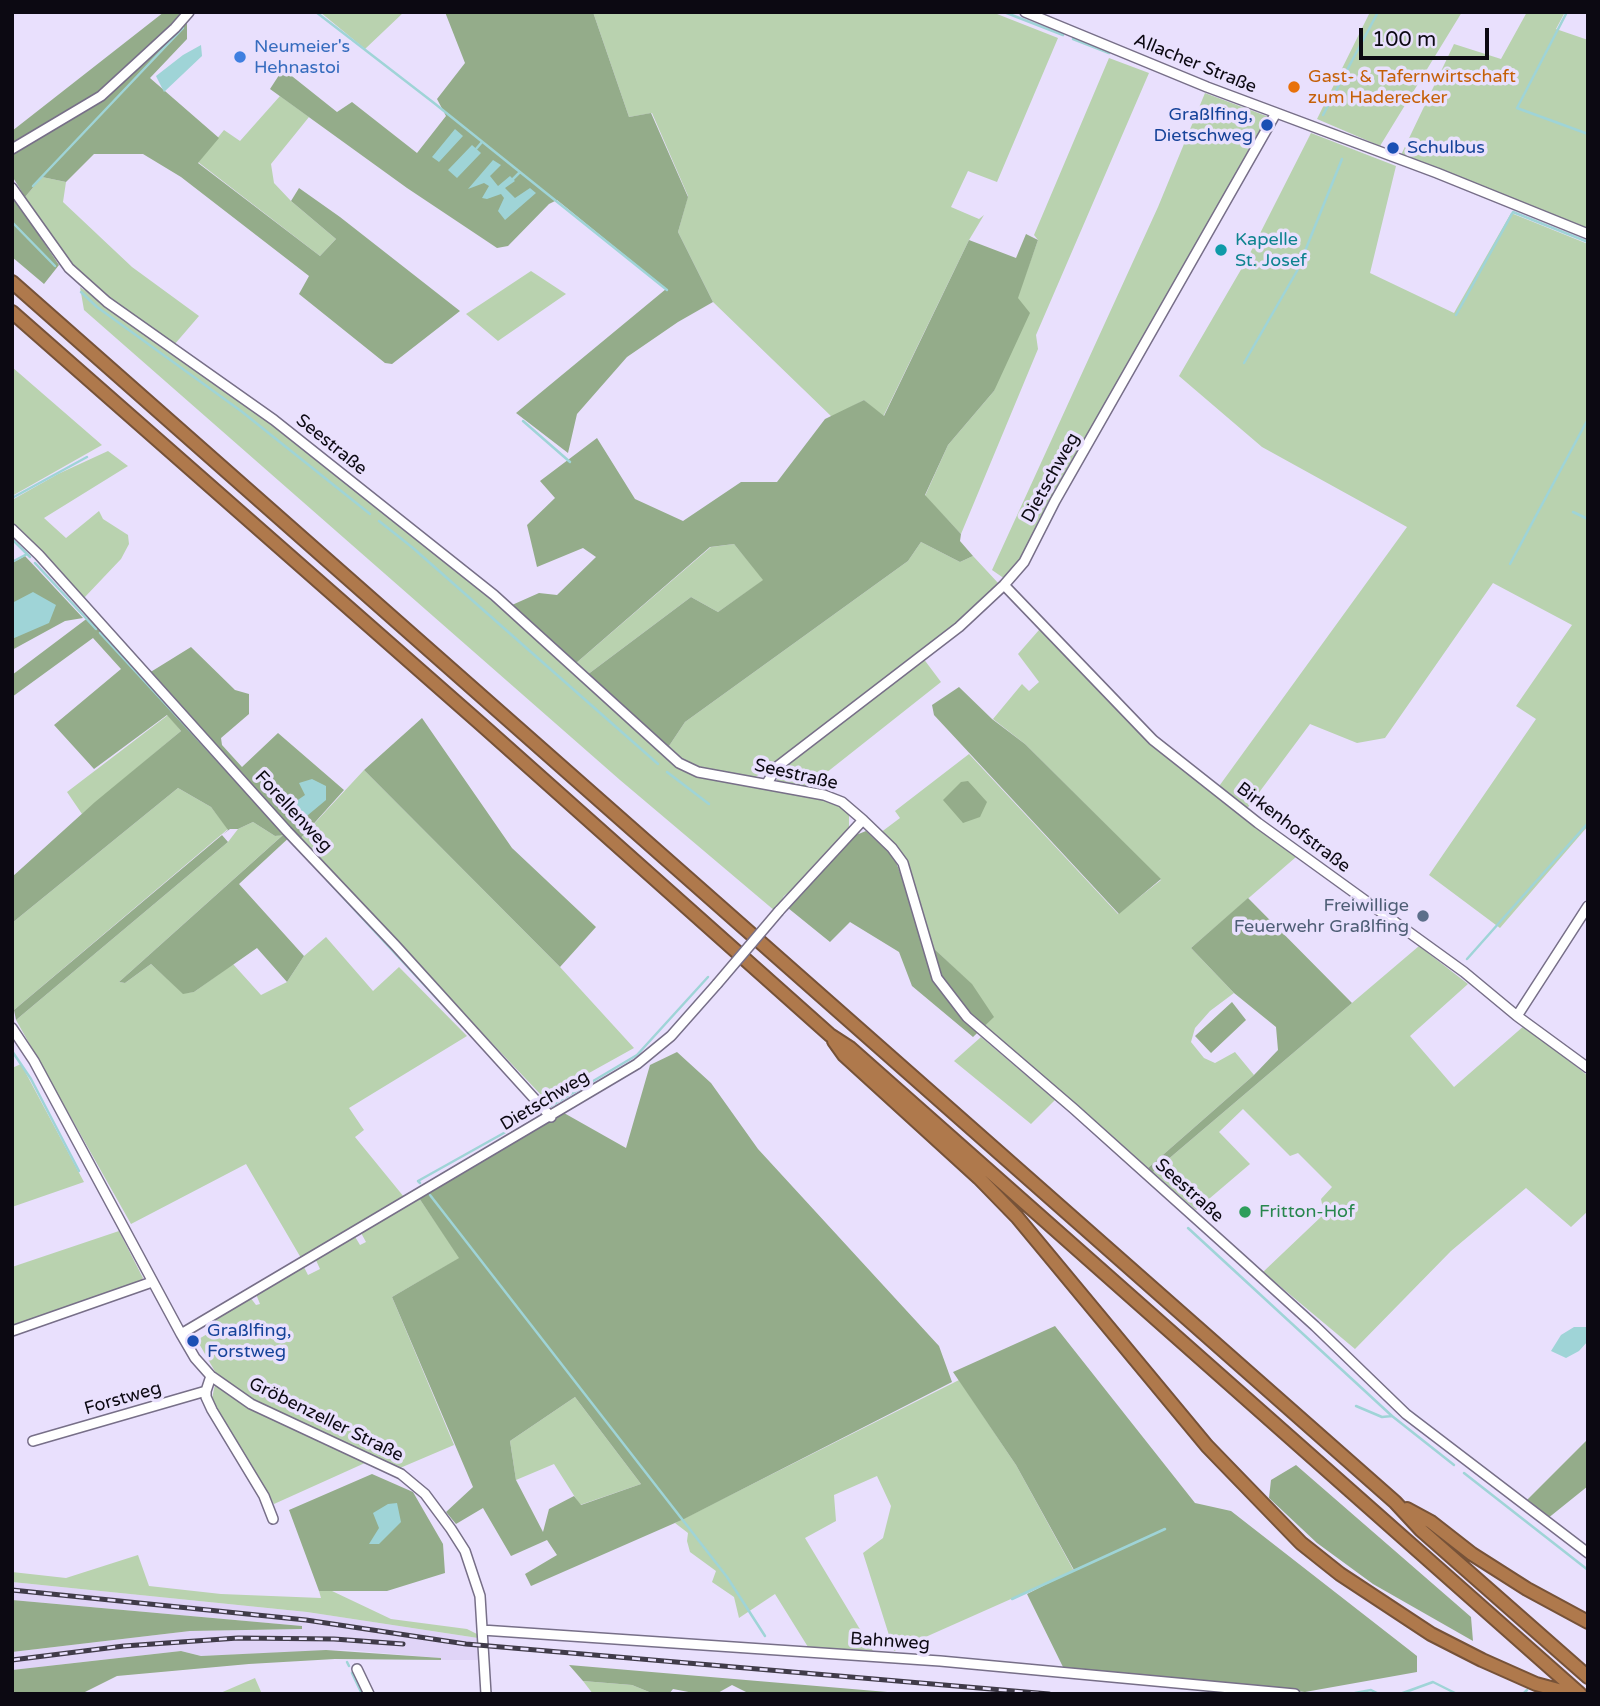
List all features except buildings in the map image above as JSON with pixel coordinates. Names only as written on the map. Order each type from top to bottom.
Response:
[{"type":"highway","points":[[12,282],[1395,1502],[1421,1530],[1588,1677]]},
{"type":"highway","points":[[12,312],[1580,1694]]},
{"type":"highway","points":[[830,1035],[844,1055],[979,1178],[1017,1217],[1207,1446],[1301,1543],[1350,1582],[1431,1634],[1536,1684],[1573,1694]]},
{"type":"highway","points":[[1395,1502],[1431,1522],[1527,1589],[1588,1622]]},
{"type":"street","points":[[12,149],[101,96],[189,12]]},
{"type":"street","name":"Allacher Straße","points":[[1025,12],[1588,234]]},
{"type":"street","name":"Dietschweg","points":[[767,783],[778,766],[959,627],[1004,585],[1024,562],[1055,501],[1276,113]]},
{"type":"street","name":"Seestraße","points":[[12,188],[69,268],[107,302],[274,420],[494,595],[679,763],[698,772],[824,795],[842,803],[863,820],[892,848],[903,863],[937,978],[967,1017],[1260,1276],[1406,1414],[1588,1553]]},
{"type":"street","name":"Forellenweg","points":[[12,529],[39,555],[278,821],[551,1117]]},
{"type":"street","name":"Birkenhofstraße","points":[[1004,585],[1153,740],[1258,823],[1464,972],[1517,1016],[1588,1068]]},
{"type":"street","name":"Dietschweg","points":[[181,1334],[637,1064],[671,1036],[779,911],[863,820]]},
{"type":"street","points":[[1517,1016],[1588,906]]},
{"type":"street","name":"Gröbenzeller Straße","points":[[12,1028],[33,1061],[195,1358],[211,1376],[251,1404],[401,1474],[425,1494],[465,1551],[480,1596],[486,1694]]},
{"type":"street","points":[[12,1331],[152,1282]]},
{"type":"street","points":[[211,1376],[206,1397],[264,1496],[273,1519]]},
{"type":"street","name":"Forstweg","points":[[33,1441],[206,1391]]},
{"type":"street","name":"Bahnweg","points":[[482,1630],[940,1661],[1295,1694]]},
{"type":"street","points":[[358,1669],[369,1694]]},
{"type":"shaded area","points":[[164,12],[187,12],[187,39],[150,78],[219,138],[198,163],[320,256],[336,239],[291,201],[299,188],[460,311],[392,364],[385,363],[299,294],[309,276],[181,177],[143,154],[94,154],[66,182],[42,177],[25,197],[12,176],[12,131]]},
{"type":"shaded area","points":[[320,12],[404,12],[365,49]]},
{"type":"shaded area","points":[[445,12],[593,12],[629,117],[651,113],[688,197],[678,232],[713,302],[627,357],[577,414],[568,453],[516,413],[666,289],[557,200],[549,204],[508,246],[497,248],[407,188],[270,89],[283,69],[337,112],[352,102],[417,153],[446,116],[437,99],[465,63]]},
{"type":"shaded area","points":[[593,12],[992,12],[1058,38],[997,182],[968,171],[951,207],[979,219],[984,215],[969,240],[883,417],[864,400],[832,417],[713,302],[678,232],[688,196],[652,113],[629,117]]},
{"type":"shaded area","points":[[1370,12],[1462,12],[1380,146],[1317,119]]},
{"type":"shaded area","points":[[1527,12],[1565,12],[1556,29],[1588,40],[1588,228],[1437,173],[1401,155],[1454,44],[1501,59]]},
{"type":"shaded area","points":[[201,45],[202,56],[164,92],[156,76]]},
{"type":"shaded area","points":[[1109,58],[1149,73],[1036,335],[1038,349],[961,534],[925,496],[948,445],[994,391],[1017,298],[1038,240],[1034,235]]},
{"type":"shaded area","points":[[1205,93],[1269,117],[1024,553],[1005,579],[992,570],[1158,207]]},
{"type":"shaded area","points":[[280,96],[309,117],[271,164],[274,183],[336,239],[320,256],[198,162],[224,130],[240,141]]},
{"type":"shaded area","points":[[455,129],[463,136],[439,162],[432,157]]},
{"type":"shaded area","points":[[1311,133],[1396,166],[1370,273],[1454,313],[1511,213],[1588,244],[1588,826],[1500,928],[1429,875],[1536,719],[1516,706],[1572,625],[1493,583],[1385,738],[1357,743],[1310,724],[1246,810],[1217,789],[1407,527],[1262,447],[1179,376],[1246,261]]},
{"type":"shaded area","points":[[472,145],[481,153],[457,178],[448,170]]},
{"type":"shaded area","points":[[493,160],[501,165],[490,176],[498,186],[510,176],[515,181],[505,188],[515,198],[530,188],[536,193],[505,220],[498,211],[504,198],[501,194],[482,198],[489,186],[484,183],[468,189]]},
{"type":"shaded area","points":[[42,177],[66,182],[63,202],[132,267],[199,316],[174,345],[109,300],[72,267],[25,197]]},
{"type":"shaded area","points":[[12,195],[59,265],[44,284],[12,257]]},
{"type":"shaded area","points":[[1026,234],[1038,240],[1018,298],[1030,313],[994,391],[948,445],[925,495],[961,534],[960,541],[973,556],[960,562],[921,542],[908,561],[685,722],[667,749],[587,675],[691,597],[718,612],[763,580],[734,544],[710,547],[575,664],[512,605],[539,593],[557,595],[596,557],[583,548],[537,567],[527,525],[555,498],[540,481],[597,438],[635,499],[683,521],[741,482],[777,482],[825,419],[864,400],[884,416],[969,240],[1016,258]]},
{"type":"shaded area","points":[[531,271],[566,294],[498,341],[466,314]]},
{"type":"shaded area","points":[[80,287],[251,408],[482,590],[678,767],[840,803],[849,813],[849,828],[798,885],[784,896],[775,911],[620,780],[84,310]]},
{"type":"shaded area","points":[[12,367],[102,445],[12,496]]},
{"type":"shaded area","points":[[108,451],[128,466],[44,518],[66,538],[99,511],[103,519],[128,535],[129,544],[121,559],[84,598],[12,525],[12,500],[58,474]]},
{"type":"shaded area","points":[[921,542],[960,562],[973,556],[999,584],[956,624],[751,780],[712,773],[681,762],[667,749],[685,722],[908,561]]},
{"type":"shaded area","points":[[734,544],[764,580],[718,612],[691,597],[587,675],[575,664],[711,547]]},
{"type":"shaded area","points":[[25,556],[83,618],[65,621],[12,650],[12,563]]},
{"type":"shaded area","points":[[33,592],[56,605],[49,623],[12,639],[12,603]]},
{"type":"shaded area","points":[[89,617],[149,673],[191,647],[235,690],[249,694],[249,714],[221,738],[222,745],[242,767],[278,733],[344,790],[299,840],[293,834],[239,884],[304,956],[287,982],[257,948],[194,992],[183,994],[151,964],[125,983],[119,982],[283,835],[275,836],[253,822],[238,829],[230,829],[223,835],[228,830],[211,807],[178,788],[12,923],[12,877],[95,802],[181,731],[167,715],[94,769],[54,725],[121,669],[93,638],[12,697],[12,675]]},
{"type":"shaded area","points":[[1039,630],[1057,643],[1150,741],[1296,857],[1191,948],[1234,993],[1210,1011],[1195,1028],[1191,1042],[1204,1058],[1215,1063],[1235,1052],[1254,1075],[1148,1168],[983,1026],[993,1017],[971,984],[931,946],[905,865],[880,833],[900,818],[895,811],[969,754],[1118,914],[1161,880],[1025,744],[993,719],[1022,684],[1029,691],[1039,682],[1018,654]]},
{"type":"shaded area","points":[[923,658],[941,682],[807,788],[779,784],[775,775],[781,768]]},
{"type":"shaded area","points":[[959,687],[992,719],[1025,744],[1161,879],[1119,914],[934,715],[932,705]]},
{"type":"shaded area","points":[[168,715],[181,731],[82,814],[67,792]]},
{"type":"shaded area","points":[[422,718],[512,848],[596,927],[560,967],[364,770]]},
{"type":"shaded area","points":[[364,770],[560,967],[634,1048],[544,1098],[299,840]]},
{"type":"shaded area","points":[[312,779],[326,786],[326,800],[296,825],[289,816],[292,804],[305,795],[299,783]]},
{"type":"shaded area","points":[[968,781],[987,802],[980,817],[963,823],[943,800],[961,782]]},
{"type":"shaded area","points":[[178,788],[211,807],[228,829],[14,1010],[12,923]]},
{"type":"shaded area","points":[[253,822],[275,836],[284,834],[119,982],[125,983],[151,964],[183,993],[194,992],[233,964],[261,995],[287,982],[304,956],[326,937],[373,991],[399,967],[467,1036],[349,1108],[364,1130],[355,1137],[404,1197],[301,1258],[246,1164],[131,1224],[16,1020],[228,842],[238,829]]},
{"type":"shaded area","points":[[866,831],[894,857],[931,946],[972,984],[994,1017],[973,1037],[912,986],[899,952],[850,922],[830,942],[788,908],[856,835]]},
{"type":"shaded area","points":[[222,835],[228,842],[16,1020],[14,1010]]},
{"type":"shaded area","points":[[1248,898],[1352,1003],[1152,1173],[1148,1168],[1254,1075],[1278,1050],[1276,1027],[1234,993],[1191,948]]},
{"type":"shaded area","points":[[1419,946],[1468,984],[1410,1036],[1454,1087],[1525,1025],[1588,1076],[1588,1211],[1571,1227],[1526,1188],[1451,1251],[1355,1349],[1263,1272],[1324,1214],[1321,1199],[1332,1187],[1298,1153],[1290,1156],[1243,1109],[1219,1132],[1250,1164],[1196,1210],[1152,1173]]},
{"type":"shaded area","points":[[1232,1002],[1246,1020],[1211,1053],[1195,1036]]},
{"type":"shaded area","points":[[981,1037],[1055,1100],[1031,1124],[954,1061]]},
{"type":"shaded area","points":[[677,1052],[711,1083],[758,1149],[939,1346],[952,1382],[684,1519],[531,1586],[525,1574],[557,1555],[547,1540],[511,1556],[483,1508],[456,1524],[446,1512],[473,1487],[392,1297],[459,1258],[419,1198],[564,1113],[626,1148],[650,1065]],"holes":[[[575,1397],[641,1484],[581,1505],[574,1496],[549,1509],[543,1532],[516,1480],[510,1441]]]},
{"type":"shaded area","points":[[21,1064],[84,1182],[12,1207],[12,1068]]},
{"type":"shaded area","points":[[419,1198],[460,1258],[392,1297],[454,1445],[400,1468],[376,1458],[274,1504],[211,1403],[217,1375],[197,1340],[214,1330],[209,1321],[250,1297],[256,1305],[260,1304],[256,1294],[303,1265],[308,1275],[320,1269],[315,1258],[354,1235],[360,1245],[366,1242],[360,1231]]},
{"type":"shaded area","points":[[119,1231],[143,1278],[141,1282],[12,1327],[12,1267]]},
{"type":"shaded area","points":[[1055,1326],[1195,1503],[1231,1511],[1417,1656],[1417,1672],[1305,1692],[1063,1667],[1027,1594],[1074,1570],[1016,1465],[953,1372]]},
{"type":"shaded area","points":[[1574,1327],[1588,1327],[1588,1341],[1579,1351],[1566,1358],[1551,1351],[1561,1335]]},
{"type":"shaded area","points":[[959,1380],[1016,1465],[1074,1571],[894,1651],[863,1553],[883,1538],[891,1506],[877,1476],[834,1495],[836,1521],[805,1538],[873,1651],[808,1647],[775,1594],[739,1618],[734,1597],[712,1582],[716,1571],[690,1552],[688,1533],[675,1523]]},
{"type":"shaded area","points":[[575,1397],[641,1484],[580,1505],[554,1464],[516,1480],[510,1441]]},
{"type":"shaded area","points":[[1588,1439],[1588,1486],[1547,1519],[1527,1500]]},
{"type":"shaded area","points":[[1296,1465],[1471,1617],[1473,1641],[1373,1584],[1317,1543],[1269,1498],[1271,1480]]},
{"type":"shaded area","points":[[372,1474],[413,1492],[443,1544],[445,1573],[387,1591],[319,1591],[289,1510]]},
{"type":"shaded area","points":[[397,1503],[401,1522],[379,1544],[369,1544],[379,1528],[373,1513],[388,1504]]},
{"type":"shaded area","points":[[138,1555],[149,1586],[221,1594],[321,1598],[319,1591],[332,1591],[391,1619],[467,1629],[477,1634],[478,1638],[307,1612],[12,1582],[12,1572],[66,1578]]},
{"type":"shaded area","points":[[12,1582],[307,1612],[478,1638],[480,1660],[441,1660],[346,1650],[201,1656],[181,1651],[12,1670],[12,1652],[190,1631],[302,1629],[302,1626],[12,1600]]},
{"type":"shaded area","points":[[12,1600],[302,1626],[302,1629],[190,1631],[12,1652]]},
{"type":"shaded area","points":[[326,1650],[441,1660],[335,1659],[249,1664],[117,1676],[81,1694],[12,1694],[12,1670],[181,1651],[201,1656]]},
{"type":"shaded area","points":[[569,1665],[911,1694],[750,1694],[732,1685],[716,1694],[673,1689],[669,1694],[654,1694],[632,1685],[583,1681]]},
{"type":"shaded area","points":[[255,1678],[262,1694],[218,1694]]},
{"type":"shaded area","points":[[583,1681],[632,1685],[654,1694],[593,1694]]},
{"type":"waterway","points":[[316,12],[667,290]]},
{"type":"waterway","points":[[1004,12],[1063,35]]},
{"type":"waterway","points":[[1323,115],[1378,12]]},
{"type":"waterway","points":[[1567,12],[1517,108],[1588,134]]},
{"type":"waterway","points":[[33,186],[183,28]]},
{"type":"waterway","points":[[1073,39],[1109,53]]},
{"type":"waterway","points":[[476,149],[482,142]]},
{"type":"waterway","points":[[1244,363],[1297,271],[1342,159]]},
{"type":"waterway","points":[[513,179],[520,172]]},
{"type":"waterway","points":[[1456,315],[1513,212],[1588,242]]},
{"type":"waterway","points":[[12,222],[55,266]]},
{"type":"waterway","points":[[81,292],[97,307],[241,411],[370,514]]},
{"type":"waterway","points":[[1510,564],[1588,419]]},
{"type":"waterway","points":[[523,421],[570,462]]},
{"type":"waterway","points":[[12,498],[87,457]]},
{"type":"waterway","points":[[1573,512],[1588,519]]},
{"type":"waterway","points":[[379,521],[658,764]]},
{"type":"waterway","points":[[12,539],[30,557]]},
{"type":"waterway","points":[[12,562],[27,554]]},
{"type":"waterway","points":[[35,563],[96,629]]},
{"type":"waterway","points":[[100,633],[242,787]]},
{"type":"waterway","points":[[667,772],[709,804]]},
{"type":"waterway","points":[[1467,959],[1588,823]]},
{"type":"waterway","points":[[327,880],[494,1060]]},
{"type":"waterway","points":[[551,1106],[637,1055],[708,977]]},
{"type":"waterway","points":[[12,1051],[31,1079],[79,1171]]},
{"type":"waterway","points":[[523,1121],[541,1111]]},
{"type":"waterway","points":[[420,1183],[418,1181],[511,1129]]},
{"type":"waterway","points":[[430,1195],[727,1577],[765,1636]]},
{"type":"waterway","points":[[1188,1228],[1392,1416]]},
{"type":"waterway","points":[[1356,1406],[1382,1417],[1392,1416],[1454,1465]]},
{"type":"waterway","points":[[1464,1473],[1588,1570]]},
{"type":"waterway","points":[[1012,1599],[1165,1529]]},
{"type":"waterway","points":[[347,1662],[349,1666]]},
{"type":"waterway","points":[[352,1673],[362,1694]]},
{"type":"waterway","points":[[1400,1694],[1433,1682],[1457,1694]]},
{"type":"waterway","points":[[1355,1693],[1371,1690],[1379,1694]]},
{"type":"waterway","points":[[1523,1694],[1527,1690]]},
{"type":"railway","points":[[12,1590],[306,1620],[466,1644],[1049,1694]]},
{"type":"railway","points":[[12,1660],[124,1646],[238,1638],[334,1639],[403,1644]]},
{"type":"place","name":"Neumeier's Hehnastoi","points":[[240,57]]},
{"type":"place","name":"Gast- & Tafernwirtschaft zum Haderecker","points":[[1294,87]]},
{"type":"place","name":"Graßlfing, Dietschweg","points":[[1267,125]]},
{"type":"place","name":"Schulbus","points":[[1393,148]]},
{"type":"place","name":"Kapelle St. Josef","points":[[1221,250]]},
{"type":"place","name":"Freiwillige Feuerwehr Graßlfing","points":[[1423,916]]},
{"type":"place","name":"Fritton-Hof","points":[[1245,1212]]},
{"type":"place","name":"Graßlfing, Forstweg","points":[[193,1341]]}]
